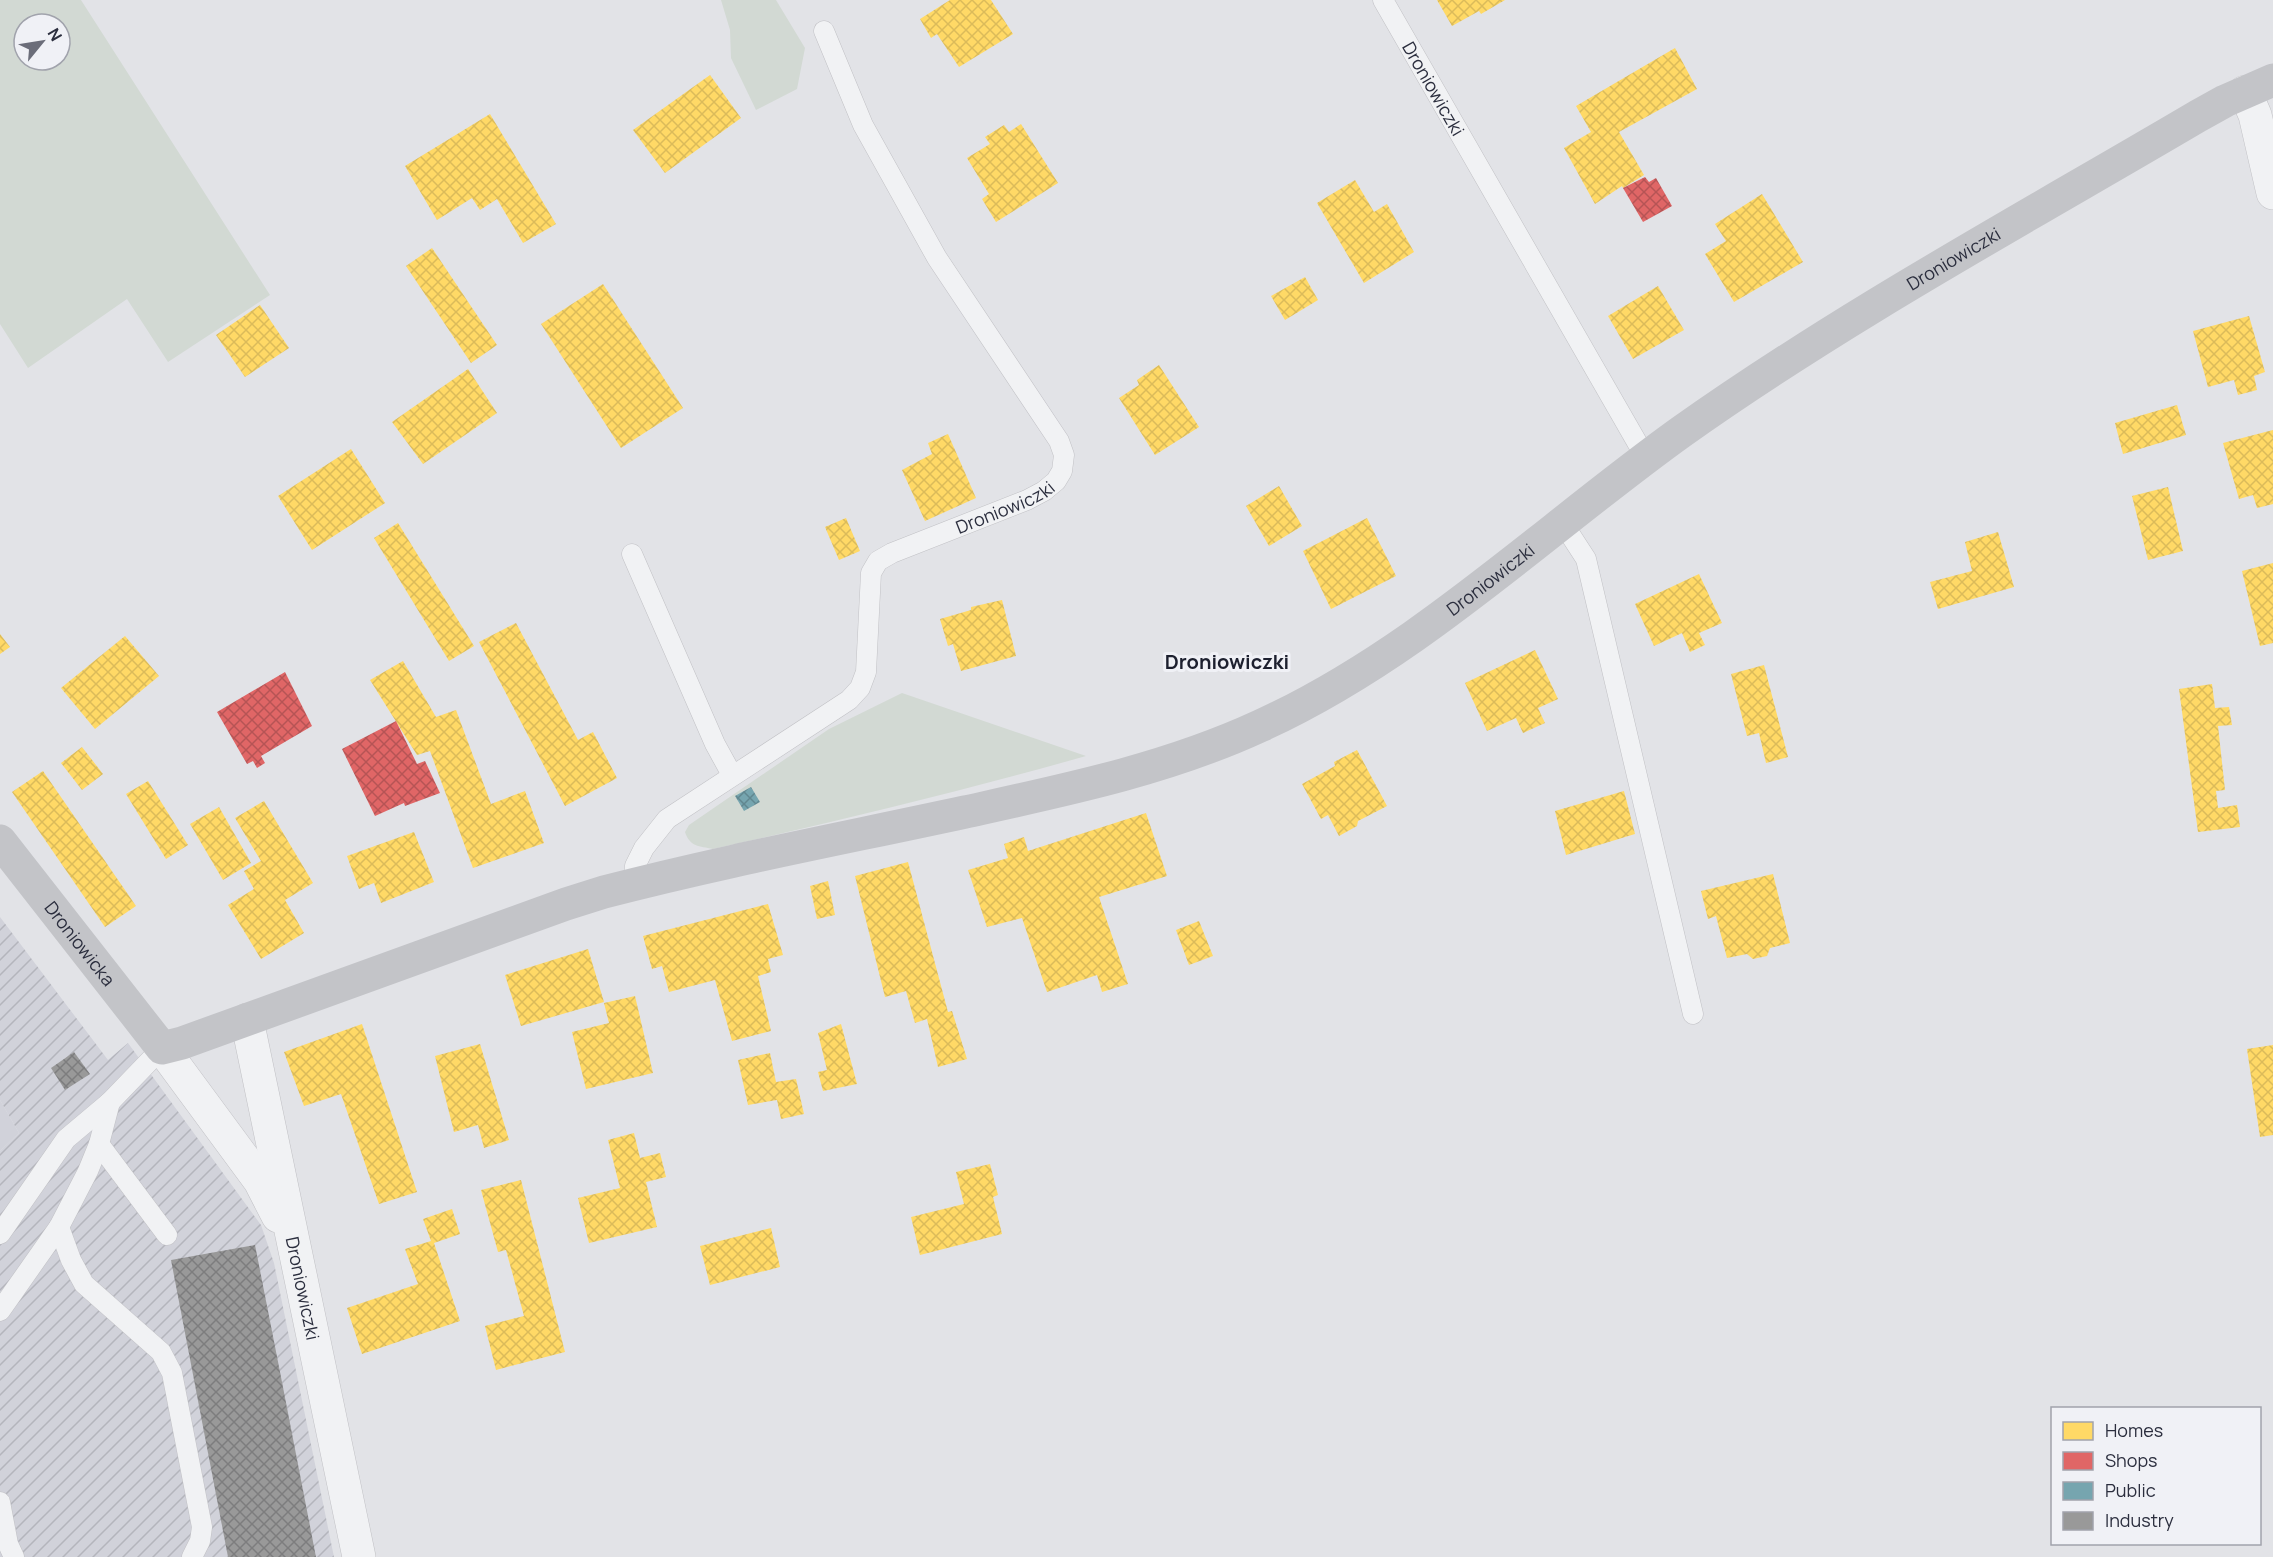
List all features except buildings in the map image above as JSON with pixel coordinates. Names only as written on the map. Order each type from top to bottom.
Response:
[{"type":"street","name":"Droniowiczki","points":[[162,1048],[247,1020],[566,904],[633,885],[1050,793],[1162,763],[1257,728],[1329,692],[1386,656],[1646,458],[1762,377],[1888,299],[2198,116],[2259,86]]},
{"type":"street","points":[[2259,86],[2255,116],[2273,193]]},
{"type":"street","name":"Droniowicka","points":[[0,841],[162,1048]]},
{"type":"street","name":"Droniowiczki","points":[[247,1020],[358,1557]]},
{"type":"street","points":[[162,1048],[260,1181],[296,1256]]},
{"type":"lane","name":"Droniowiczki","points":[[1383,0],[1646,458]]},
{"type":"lane","name":"Droniowiczki","points":[[633,885],[635,866],[644,848],[667,819],[849,700],[860,688],[866,672],[872,573],[878,561],[892,553],[1027,500],[1056,481],[1062,471],[1064,455],[1059,441],[931,248],[863,125],[824,31]]},
{"type":"lane","points":[[1562,522],[1586,559],[1693,1014]]},
{"type":"lane","points":[[632,554],[710,734],[732,775]]},
{"type":"lane","points":[[0,1234],[66,1140],[110,1102],[162,1048]]},
{"type":"lane","points":[[0,1311],[59,1227],[88,1171],[99,1144],[110,1102]]},
{"type":"lane","points":[[99,1144],[167,1235]]},
{"type":"lane","points":[[59,1227],[71,1260],[84,1284],[160,1352],[172,1373],[202,1527],[200,1541],[192,1557]]},
{"type":"lane","points":[[0,1502],[14,1557]]},
{"type":"shaded area","points":[[0,0],[81,0],[270,295],[168,362],[127,299],[28,368],[0,324]]},
{"type":"shaded area","points":[[721,0],[776,0],[805,48],[797,89],[756,110],[731,58],[730,30]]},
{"type":"shaded area","points":[[902,693],[1086,756],[900,805],[713,849],[696,845],[687,837],[685,832],[689,825],[829,729]]},
{"type":"shaded area","points":[[0,917],[108,1060],[128,1043],[261,1225],[274,1263],[334,1557],[0,1557],[0,1151],[19,1133],[0,1100]]},
{"type":"shaded area","points":[[0,1100],[19,1133],[0,1151]]},
{"type":"district","name":"Droniowiczki","points":[[1227,661]]}]
